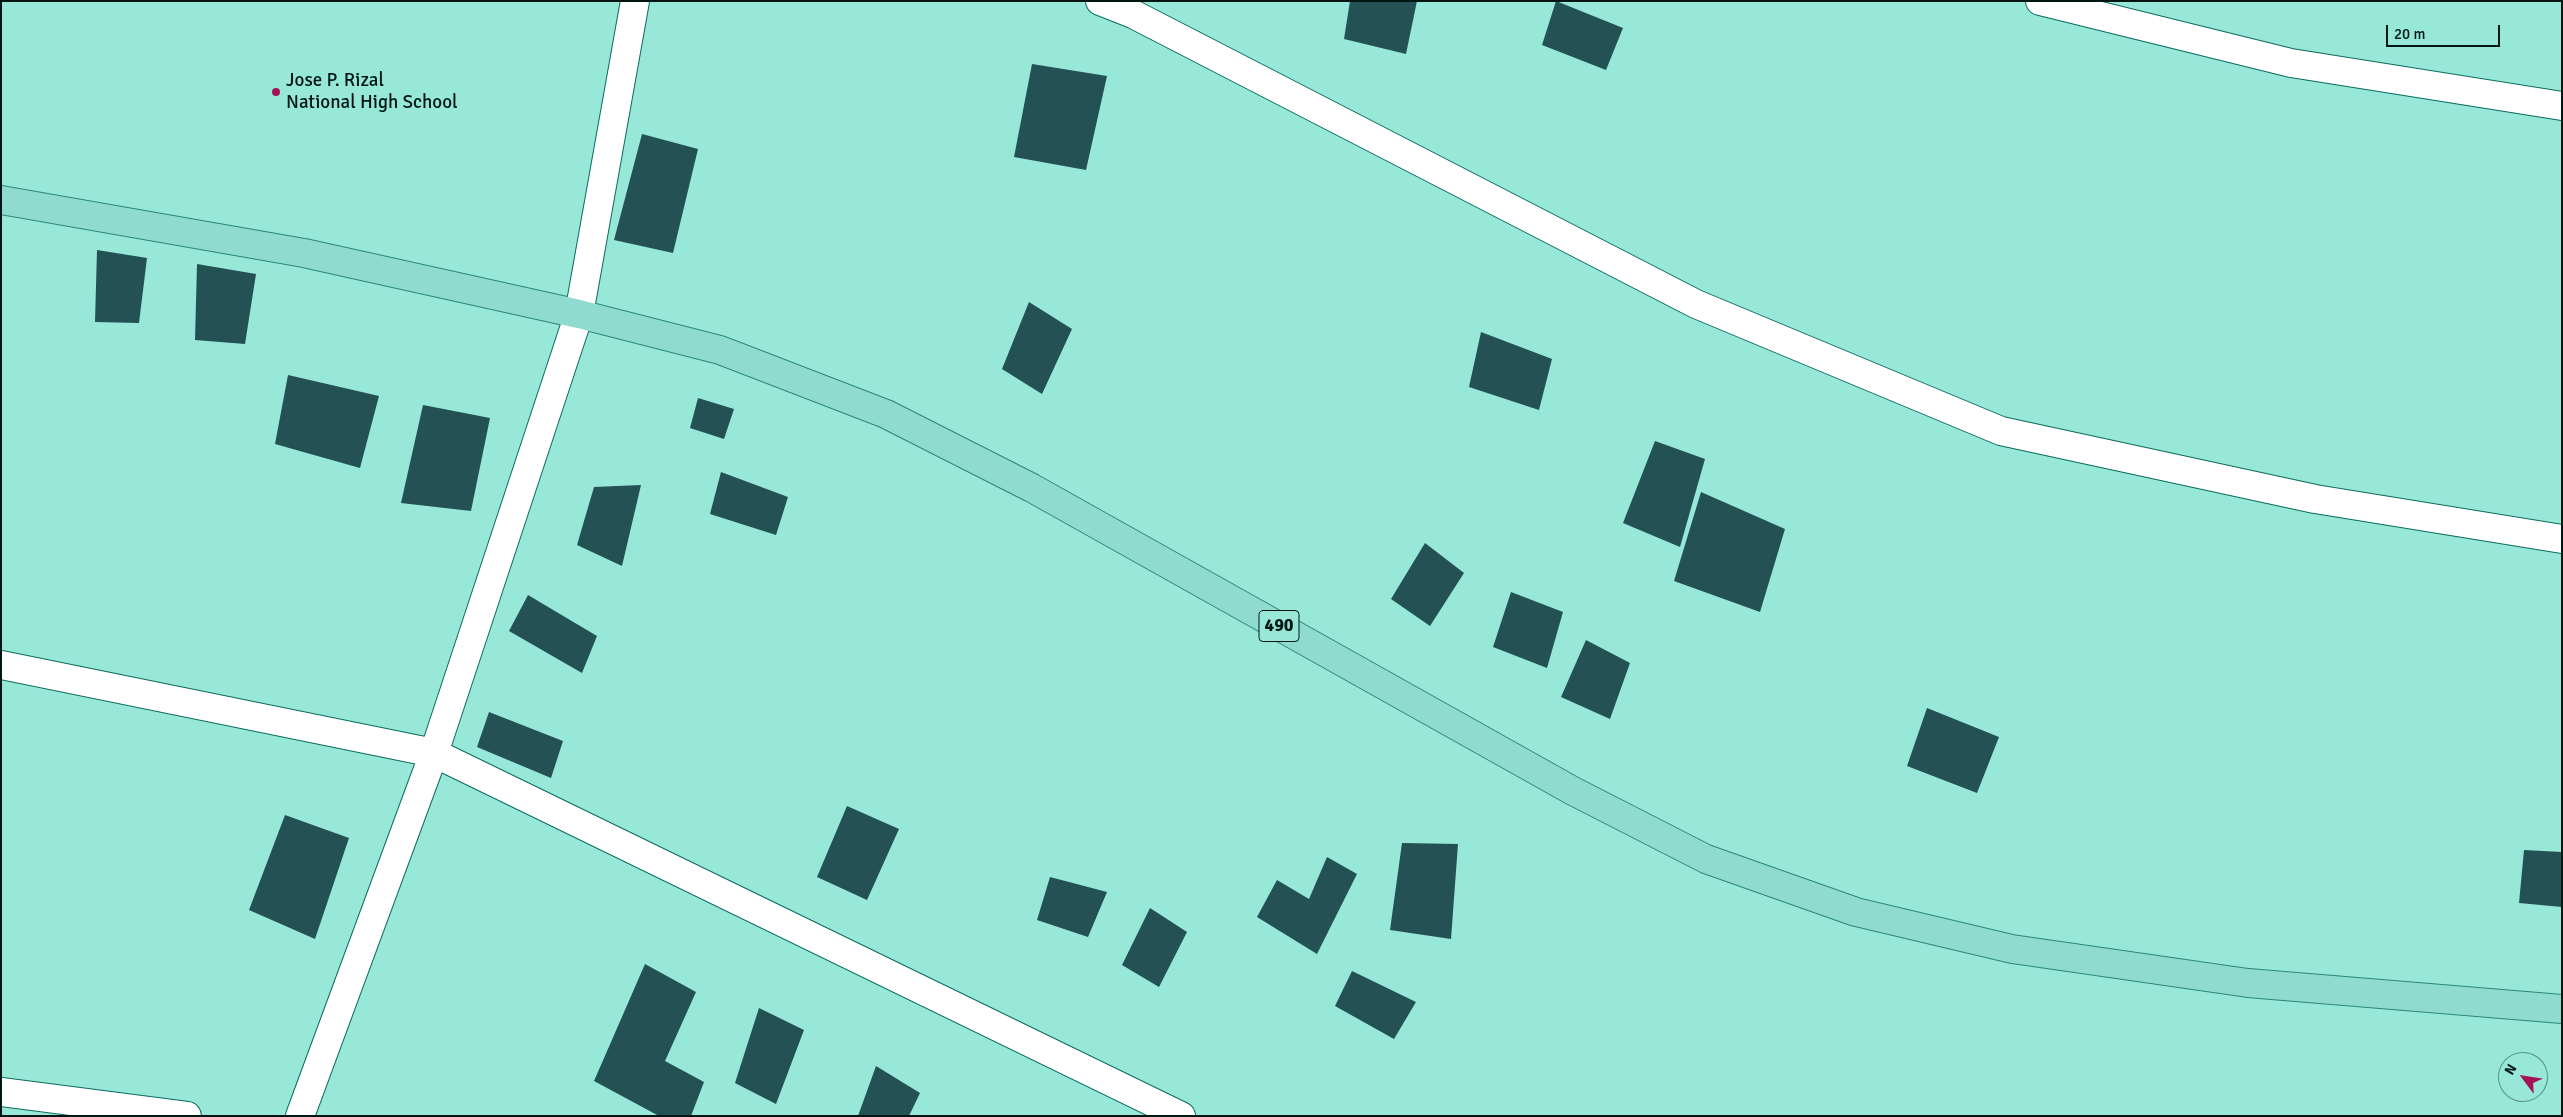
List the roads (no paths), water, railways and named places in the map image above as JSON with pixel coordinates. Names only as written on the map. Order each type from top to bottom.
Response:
[{"type":"main road","name":"490","points":[[1,200],[304,254],[579,314],[720,350],[886,414],[1032,488],[1573,791],[1706,859],[1856,912],[2012,949],[2248,983],[2562,1009]]},
{"type":"street","points":[[300,1116],[434,753],[579,314],[636,1]]},
{"type":"street","points":[[1100,1],[1133,14],[1696,304],[2001,431],[2315,499],[2562,539]]},
{"type":"street","points":[[2040,1],[2291,63],[2562,106]]},
{"type":"street","points":[[1,664],[434,753],[1181,1116]]},
{"type":"street","points":[[1,1092],[187,1116]]},
{"type":"place","name":"Jose P. Rizal National High School","points":[[276,92]]}]
